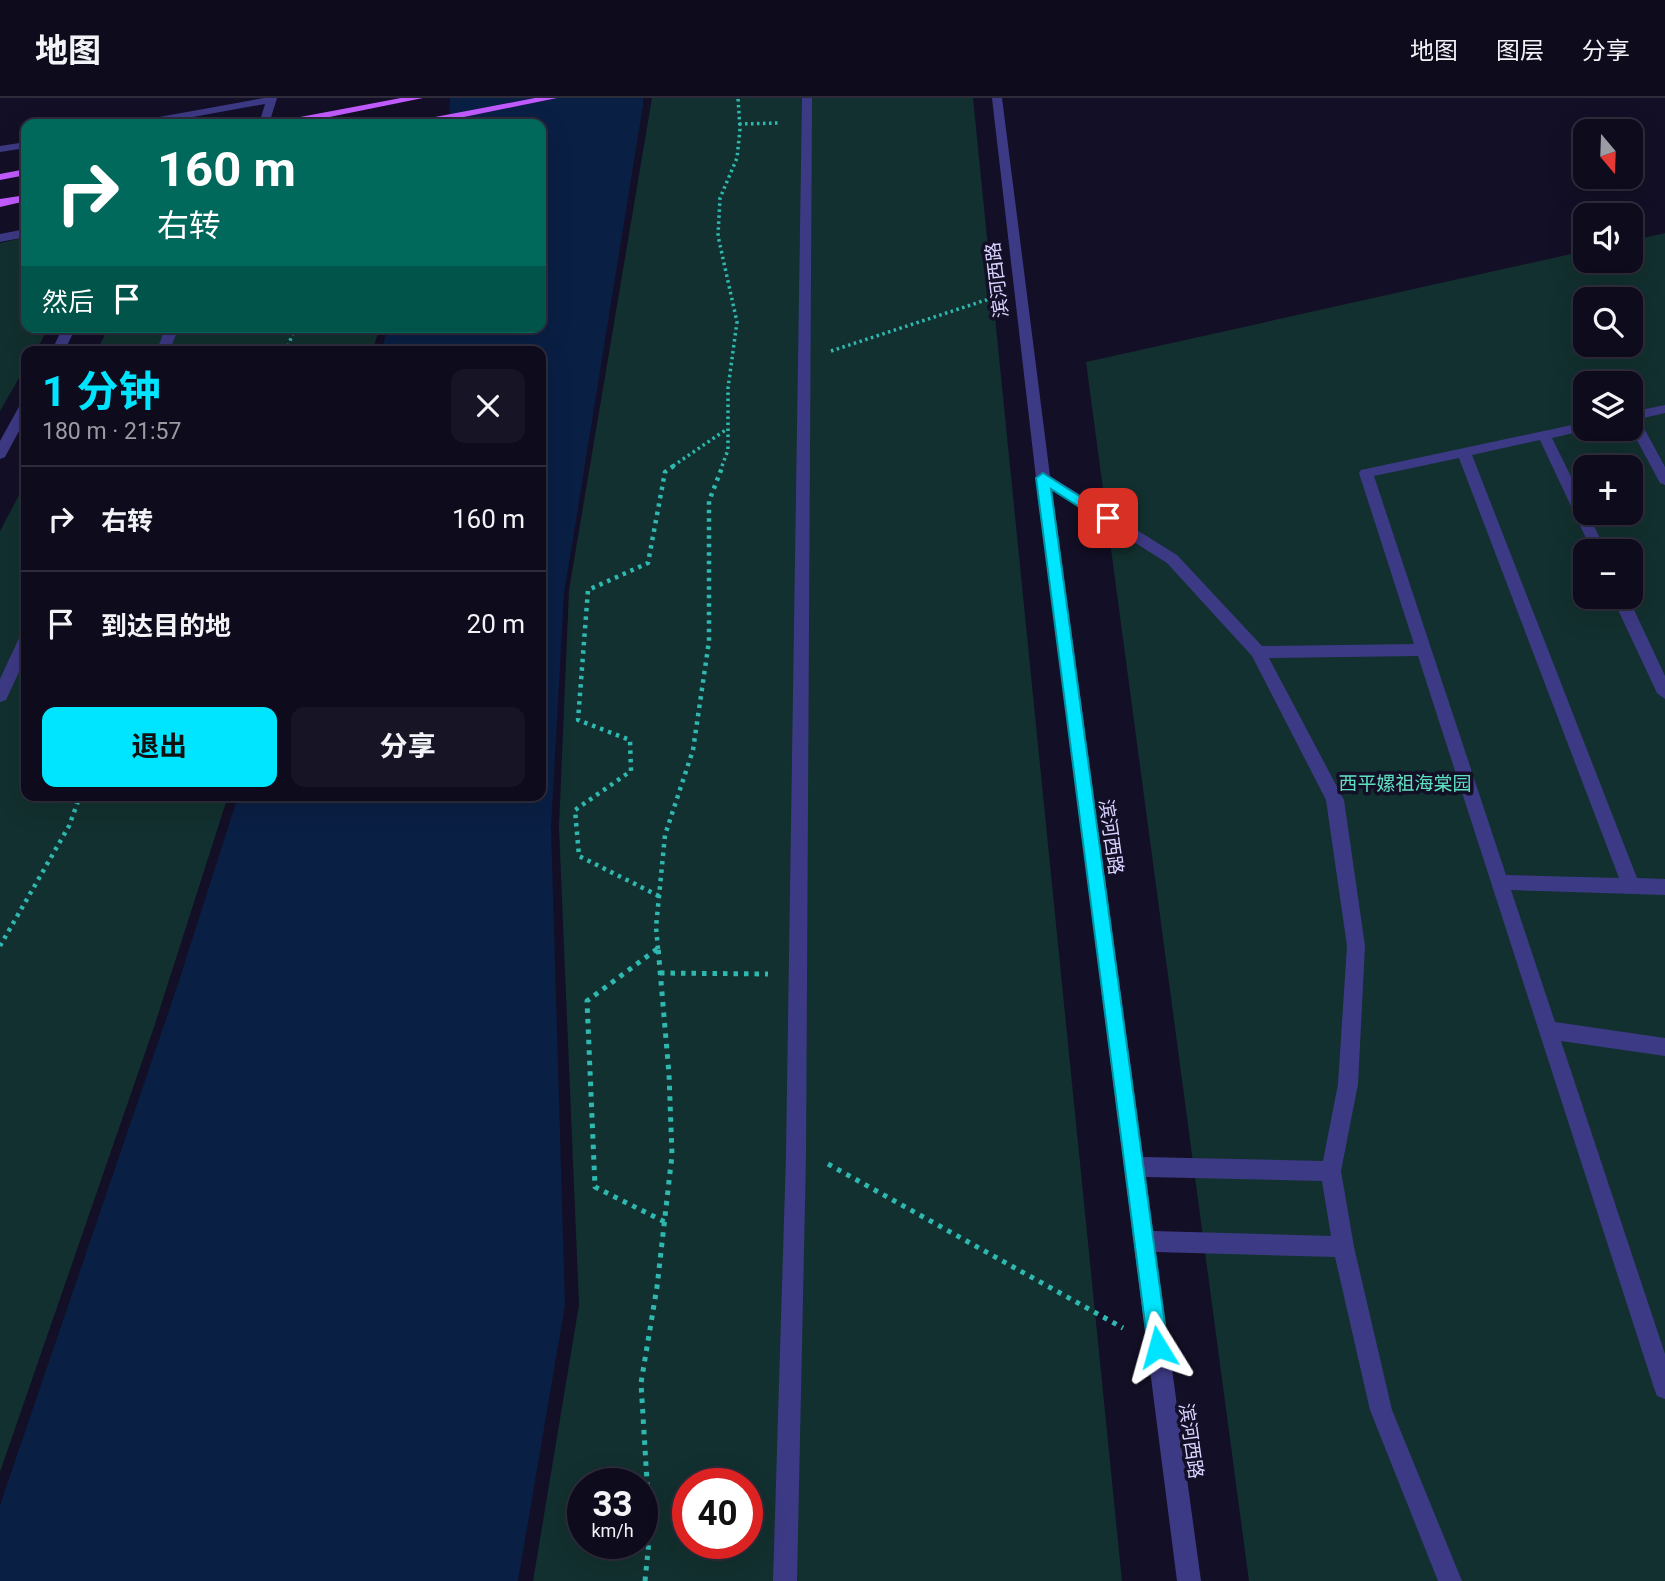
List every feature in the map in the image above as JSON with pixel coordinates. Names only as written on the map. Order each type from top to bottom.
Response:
[{"type":"main road","points":[[306,119],[418,98]]},
{"type":"main road","points":[[441,119],[552,98]]},
{"type":"main road","points":[[0,177],[21,173]]},
{"type":"main road","points":[[0,203],[21,199]]},
{"type":"street","points":[[785,1581],[796,1155],[807,98]]},
{"type":"street","name":"滨河西路","points":[[997,98],[1043,478],[1189,1581]]},
{"type":"street","points":[[164,119],[271,99],[265,119]]},
{"type":"street","points":[[0,149],[21,146]]},
{"type":"street","points":[[0,238],[21,234]]},
{"type":"street","points":[[1643,414],[1665,409]]},
{"type":"street","points":[[0,454],[21,416]]},
{"type":"street","points":[[1573,429],[1366,473],[1665,1388]]},
{"type":"street","points":[[1545,435],[1593,539]]},
{"type":"street","points":[[1643,439],[1665,480]]},
{"type":"street","points":[[1464,452],[1631,886]]},
{"type":"street","points":[[1043,478],[1172,559],[1258,652],[1335,800],[1356,946],[1348,1084],[1331,1171],[1343,1247],[1381,1409],[1450,1581]]},
{"type":"street","points":[[1626,609],[1665,693]]},
{"type":"street","points":[[1258,652],[1424,650]]},
{"type":"street","points":[[0,696],[21,651]]},
{"type":"street","points":[[1500,882],[1665,887]]},
{"type":"street","points":[[1548,1030],[1665,1046]]},
{"type":"street","points":[[1134,1167],[1331,1171]]},
{"type":"street","points":[[1144,1241],[1343,1247]]},
{"type":"path","points":[[645,1581],[650,1531],[641,1383],[672,1155],[669,1074],[656,927],[666,835],[693,750],[709,641],[709,501],[728,450],[727,388],[737,322],[718,236],[720,198],[737,158],[738,98]]},
{"type":"path","points":[[739,124],[807,123]]},
{"type":"path","points":[[804,360],[1019,289]]},
{"type":"path","points":[[659,896],[579,856],[575,810],[631,771],[630,740],[578,720],[588,590],[648,564],[665,472],[728,429]]},
{"type":"path","points":[[0,946],[69,825],[78,801]]},
{"type":"path","points":[[658,948],[587,1001],[595,1187],[665,1222]]},
{"type":"path","points":[[660,973],[797,974]]},
{"type":"path","points":[[796,1155],[822,1161],[1158,1347]]},
{"type":"green space","points":[[652,98],[973,98],[1122,1581],[533,1581],[579,1305],[559,827],[569,590]]},
{"type":"green space","name":"西平嫘祖海棠园","points":[[1665,233],[1665,1581],[1249,1581],[1086,362],[1573,254],[1573,273],[1643,273],[1643,238]]},
{"type":"green space","points":[[21,238],[21,333],[46,333],[38,346],[21,346],[21,375],[0,411],[0,243]]},
{"type":"green space","points":[[106,333],[378,333],[374,346],[99,346]]},
{"type":"green space","points":[[21,491],[21,801],[226,801],[154,1027],[0,1472],[0,531]]},
{"type":"water","points":[[450,98],[643,98],[564,594],[551,827],[565,1305],[518,1581],[0,1581],[0,1505],[177,987],[236,801],[546,801],[546,346],[383,346],[386,333],[546,333],[546,119],[449,119]]},
{"type":"route","points":[[1108,518],[1043,478],[1158,1347]]}]
